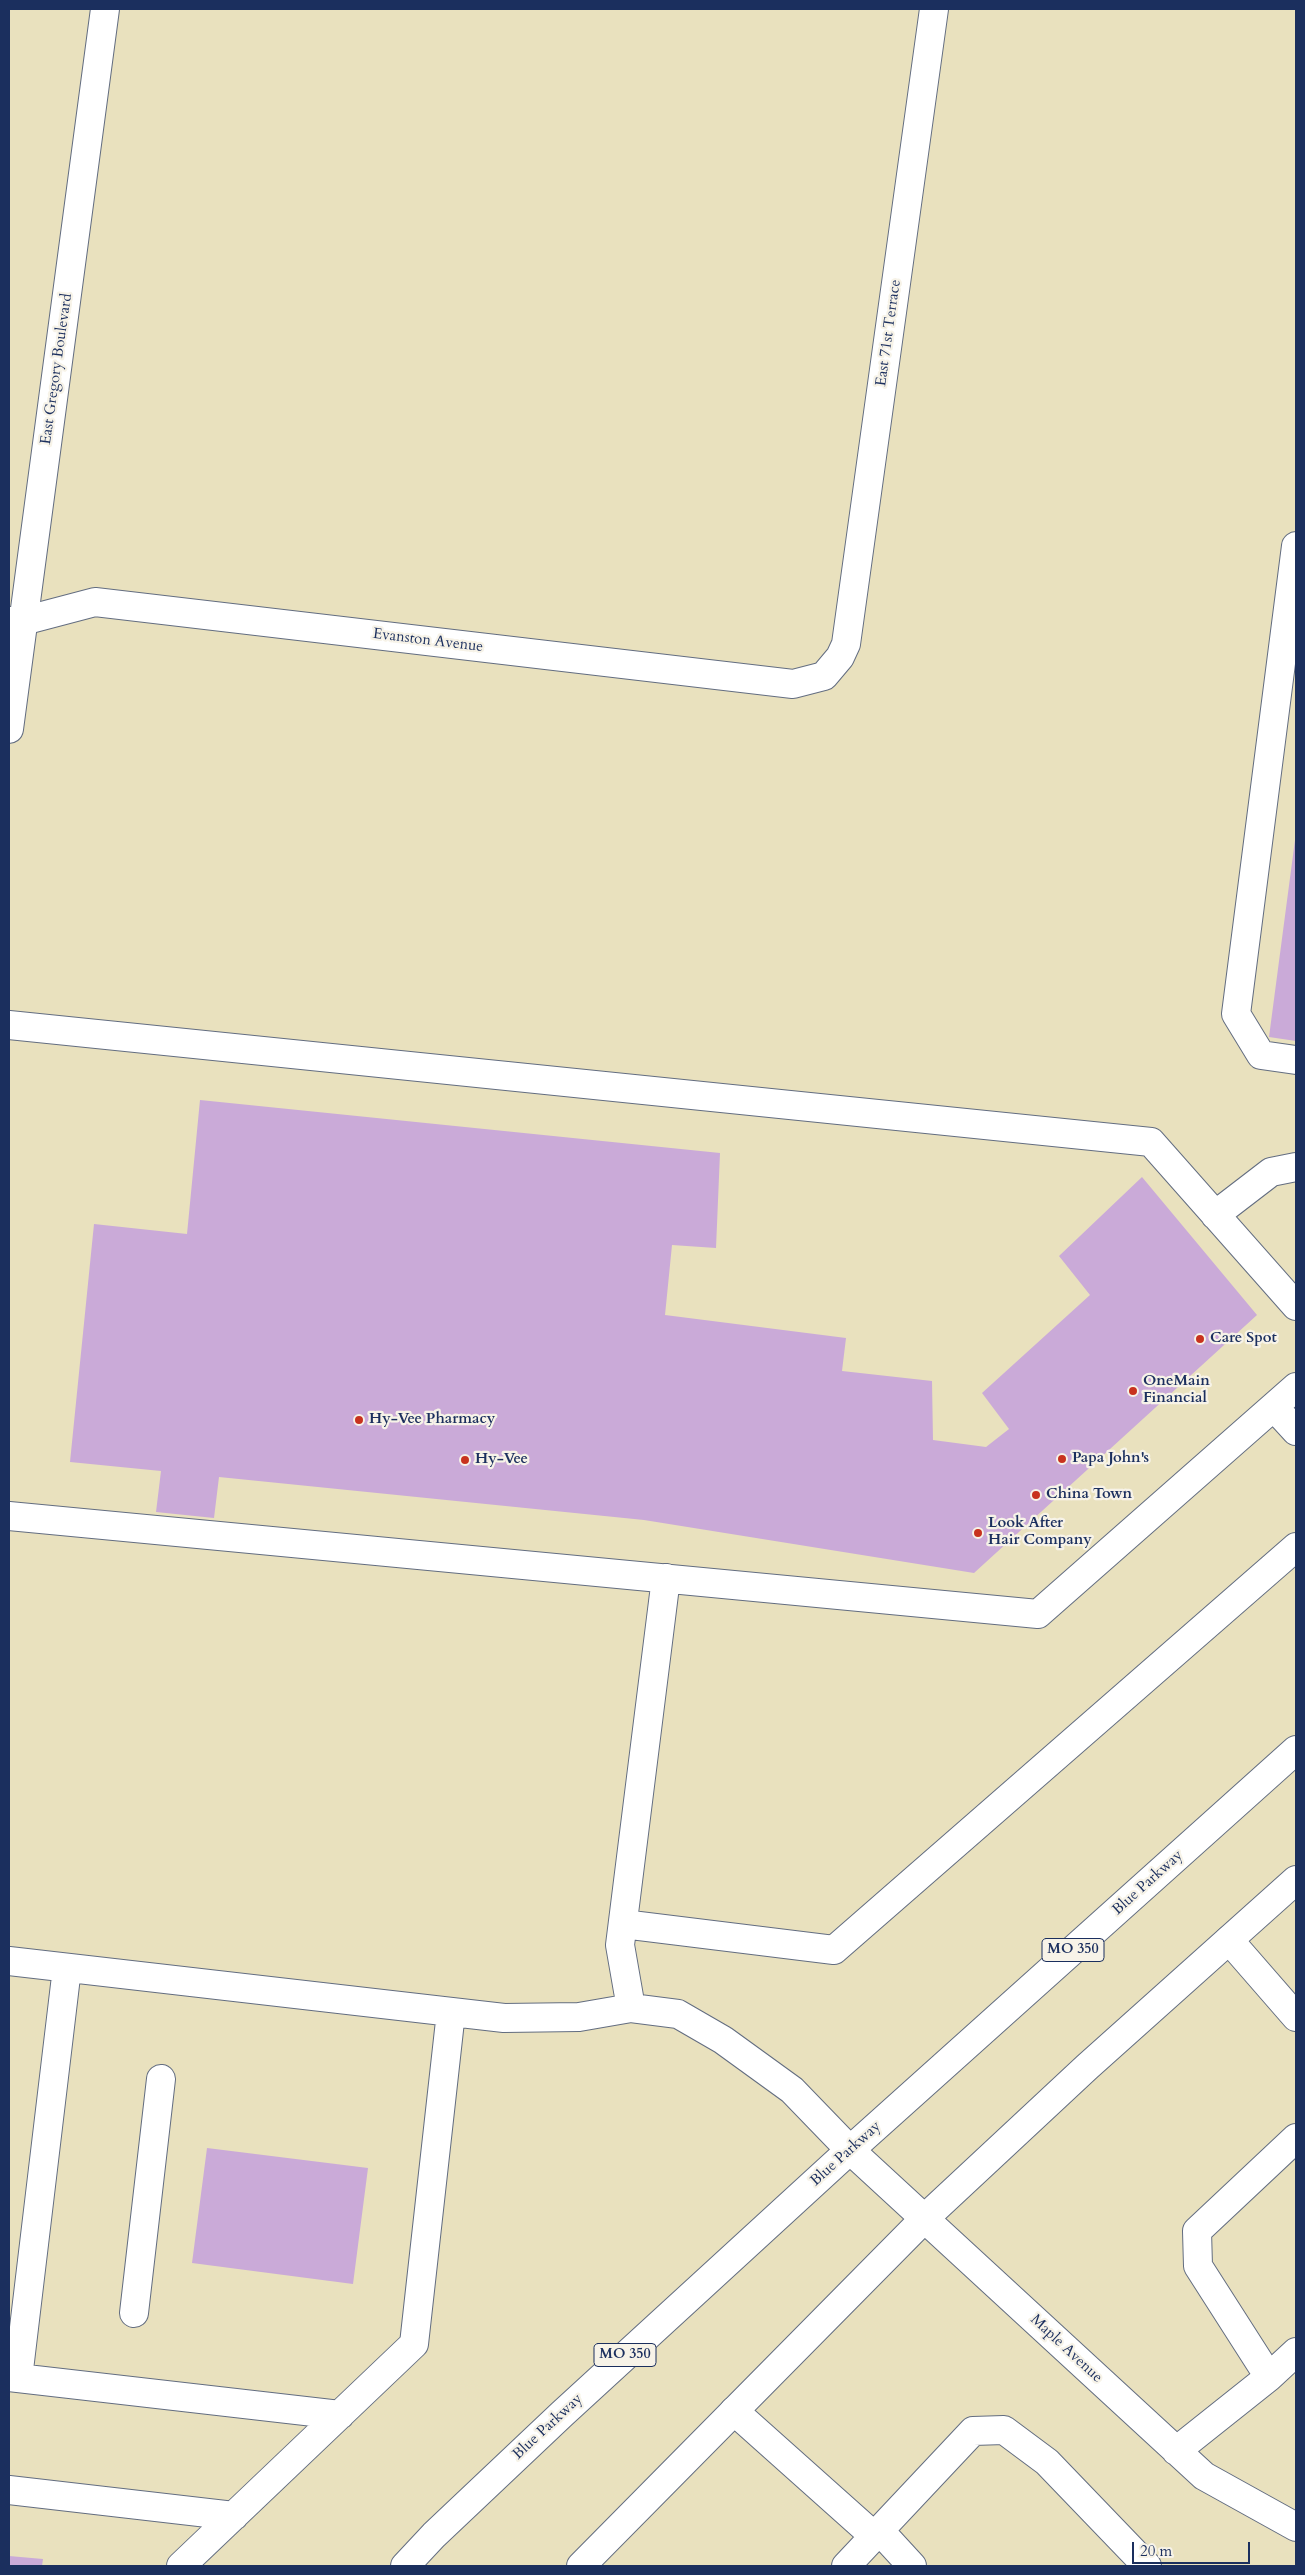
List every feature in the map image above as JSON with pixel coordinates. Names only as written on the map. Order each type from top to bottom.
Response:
[{"type":"main road","name":"East Gregory Boulevard","points":[[9,729],[16,621],[105,9]]},
{"type":"main road","name":"East 71st Terrace","points":[[840,657],[846,644],[934,9]]},
{"type":"main road","points":[[1296,546],[1236,1014],[1261,1055],[1296,1060]]},
{"type":"main road","name":"Evanston Avenue","points":[[16,621],[95,602],[793,684],[824,676],[840,657]]},
{"type":"main road","points":[[9,1025],[1151,1142],[1296,1306]]},
{"type":"main road","points":[[1215,1215],[1271,1172],[1296,1167]]},
{"type":"main road","points":[[9,1516],[1038,1614],[1296,1387]]},
{"type":"main road","points":[[1274,1406],[1296,1431]]},
{"type":"main road","points":[[623,1924],[834,1950],[1296,1547]]},
{"type":"main road","points":[[630,2008],[620,1945],[666,1578]]},
{"type":"main road","name":"Blue Parkway","points":[[406,2566],[434,2535],[562,2414],[850,2150],[1296,1750]]},
{"type":"main road","points":[[581,2566],[925,2218],[1087,2067],[1296,1880]]},
{"type":"main road","points":[[1229,1940],[1296,2017]]},
{"type":"main road","name":"Maple Avenue","points":[[9,1962],[504,2018],[569,2017],[630,2008],[678,2014],[723,2040],[792,2090],[850,2150],[1204,2476],[1296,2526]]},
{"type":"main road","points":[[67,1968],[13,2378],[340,2415]]},
{"type":"main road","points":[[181,2566],[414,2344],[451,2012]]},
{"type":"main road","points":[[134,2313],[161,2079]]},
{"type":"main road","points":[[1269,2377],[1198,2266],[1196,2230],[1296,2138]]},
{"type":"main road","points":[[1176,2451],[1269,2377],[1296,2352]]},
{"type":"main road","points":[[734,2410],[912,2566]]},
{"type":"main road","points":[[846,2566],[973,2431],[1004,2430],[1047,2462],[1147,2566]]},
{"type":"main road","points":[[9,2490],[234,2516]]},
{"type":"building","points":[[1296,840],[1296,1041],[1269,1037]]},
{"type":"building","points":[[200,1100],[720,1153],[716,1248],[672,1245],[665,1315],[846,1338],[842,1371],[932,1381],[933,1440],[986,1447],[1009,1429],[982,1393],[1090,1295],[1059,1256],[1142,1177],[1257,1315],[974,1573],[644,1520],[219,1477],[214,1518],[156,1512],[161,1471],[70,1462],[94,1224],[187,1234]]},
{"type":"building","points":[[207,2148],[368,2168],[353,2284],[192,2263]]},
{"type":"building","points":[[9,2556],[43,2559],[42,2566],[9,2566]]},
{"type":"place","name":"Care Spot","points":[[1200,1339]]},
{"type":"place","name":"OneMain Financial","points":[[1133,1391]]},
{"type":"place","name":"Hy-Vee Pharmacy","points":[[359,1420]]},
{"type":"place","name":"Papa John's","points":[[1062,1459]]},
{"type":"place","name":"Hy-Vee","points":[[465,1460]]},
{"type":"place","name":"China Town","points":[[1036,1495]]},
{"type":"place","name":"Look After Hair Company","points":[[978,1533]]}]
